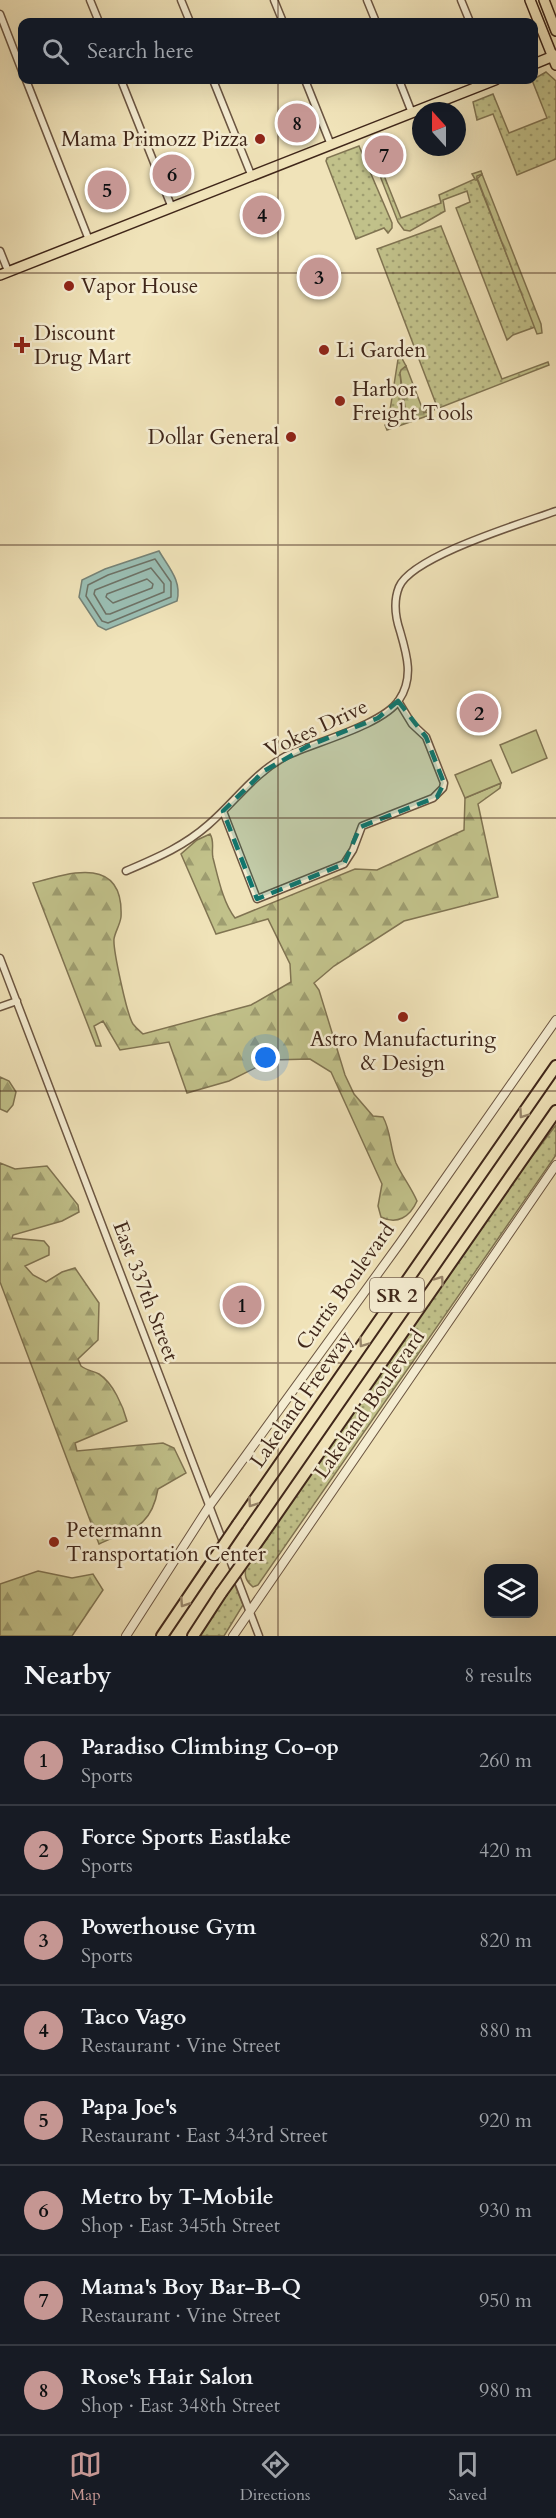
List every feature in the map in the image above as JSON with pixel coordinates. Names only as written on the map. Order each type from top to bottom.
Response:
[{"type":"highway","name":"Lakeland Freeway","points":[[162,1636],[556,1066]]},
{"type":"highway","name":"SR 2","points":[[193,1636],[556,1111]]},
{"type":"main road","points":[[530,0],[538,18]]},
{"type":"main road","points":[[544,0],[556,31]]},
{"type":"main road","points":[[538,19],[555,59],[538,63]]},
{"type":"main road","points":[[439,102],[484,84]]},
{"type":"main road","points":[[4,273],[412,113]]},
{"type":"street","points":[[90,0],[97,18]]},
{"type":"street","points":[[181,0],[188,18]]},
{"type":"street","points":[[274,0],[281,18]]},
{"type":"street","points":[[368,0],[375,18]]},
{"type":"street","points":[[461,0],[468,18]]},
{"type":"street","points":[[0,14],[18,61]]},
{"type":"street","points":[[28,84],[89,240]]},
{"type":"street","points":[[123,84],[172,208]]},
{"type":"street","points":[[215,84],[252,177]]},
{"type":"street","points":[[307,84],[331,145]]},
{"type":"street","points":[[401,84],[412,113]]},
{"type":"street","points":[[0,250],[4,273]]},
{"type":"street","name":"Vokes Drive","points":[[126,871],[175,850],[204,829],[246,786],[284,758],[369,723],[385,714],[398,701],[408,682],[407,656],[394,613],[399,585],[418,566],[447,551],[556,511]]},
{"type":"street","points":[[223,811],[257,899],[344,864],[362,826],[433,798],[443,788],[444,783],[426,737],[412,724],[398,701]]},
{"type":"street","name":"East 337th Street","points":[[0,958],[259,1636]]},
{"type":"street","points":[[0,1007],[17,1001]]},
{"type":"street","name":"Curtis Boulevard","points":[[126,1636],[210,1505],[400,1243],[556,1020]]},
{"type":"street","name":"Lakeland Boulevard","points":[[233,1636],[556,1165]]},
{"type":"highlighted area","points":[[398,701],[426,737],[444,783],[437,797],[360,827],[344,864],[257,899],[223,811],[264,771],[308,746],[378,718]]},
{"type":"green space","points":[[546,72],[556,81],[556,159],[517,175],[493,114],[477,120],[473,102],[493,94],[509,133],[547,118],[534,84],[538,84],[538,77]]},
{"type":"green space","points":[[371,143],[401,218],[441,203],[439,195],[475,179],[472,174],[481,171],[482,174],[477,176],[477,179],[535,327],[513,335],[507,340],[456,208],[470,202],[467,191],[443,200],[445,211],[410,231],[404,230],[398,222],[368,145]]},
{"type":"green space","points":[[359,146],[392,223],[392,228],[388,233],[384,228],[356,239],[326,161],[327,158]]},
{"type":"green space","points":[[482,174],[541,324],[542,333],[537,334],[478,180],[476,180]]},
{"type":"green space","points":[[441,226],[502,379],[548,362],[549,365],[426,413],[425,411],[436,404],[377,249]]},
{"type":"green space","points":[[399,353],[406,366],[400,373],[406,413],[388,423]]},
{"type":"green space","points":[[406,366],[424,413],[433,411],[427,416],[387,430],[385,425],[406,414],[400,373]]},
{"type":"green space","points":[[536,730],[547,758],[512,773],[500,745]]},
{"type":"green space","points":[[491,760],[501,783],[465,798],[455,775]]},
{"type":"green space","points":[[501,783],[500,788],[478,804],[498,897],[404,921],[334,966],[314,983],[319,990],[345,1075],[354,1094],[373,1116],[383,1117],[386,1122],[396,1163],[417,1201],[407,1215],[398,1220],[381,1217],[378,1206],[382,1184],[331,1072],[310,1059],[271,1060],[229,1081],[187,1093],[169,1042],[120,1050],[103,1021],[94,1026],[101,1046],[96,1046],[33,883],[63,875],[92,873],[114,884],[120,898],[121,917],[114,939],[118,968],[130,1018],[143,1034],[251,1005],[291,982],[290,964],[268,919],[216,934],[181,854],[197,840],[210,834],[219,881],[227,905],[235,918],[355,869],[377,870],[464,830],[465,798]]},
{"type":"green space","points":[[0,1077],[9,1081],[16,1092],[13,1105],[7,1112],[0,1109]]},
{"type":"green space","points":[[556,1125],[556,1155],[258,1585],[253,1587],[246,1578],[246,1567],[514,1180]]},
{"type":"green space","points":[[0,1163],[15,1169],[47,1166],[78,1205],[79,1212],[62,1221],[13,1235],[12,1238],[44,1241],[49,1247],[49,1255],[25,1266],[33,1275],[46,1282],[62,1272],[75,1268],[99,1303],[98,1340],[78,1359],[81,1366],[99,1374],[109,1383],[120,1402],[127,1421],[75,1443],[77,1451],[163,1443],[174,1448],[186,1473],[158,1489],[155,1502],[145,1520],[130,1530],[99,1544],[0,1282]]},
{"type":"green space","points":[[38,1571],[72,1578],[93,1574],[103,1590],[72,1636],[0,1636],[0,1584]]},
{"type":"green space","points":[[234,1583],[243,1605],[224,1636],[198,1636]]},
{"type":"water","points":[[159,551],[176,581],[177,601],[106,630],[98,626],[79,597],[82,580],[105,569]]},
{"type":"place","name":"Rose's Hair Salon","points":[[297,123]]},
{"type":"place","name":"Mama Primozz Pizza","points":[[260,139]]},
{"type":"place","name":"Mama's Boy Bar-B-Q","points":[[384,155]]},
{"type":"place","name":"Metro by T-Mobile","points":[[172,174]]},
{"type":"place","name":"Papa Joe's","points":[[107,190]]},
{"type":"place","name":"Taco Vago","points":[[262,215]]},
{"type":"place","name":"Powerhouse Gym","points":[[319,277]]},
{"type":"place","name":"Vapor House","points":[[69,286]]},
{"type":"place","name":"Discount Drug Mart","points":[[22,345]]},
{"type":"place","name":"Li Garden","points":[[324,350]]},
{"type":"place","name":"Harbor Freight Tools","points":[[340,401]]},
{"type":"place","name":"Dollar General","points":[[291,437]]},
{"type":"place","name":"Force Sports Eastlake","points":[[479,713]]},
{"type":"place","name":"Astro Manufacturing & Design","points":[[403,1017]]},
{"type":"place","name":"Paradiso Climbing Co-op","points":[[242,1305]]},
{"type":"place","name":"Petermann Transportation Center","points":[[54,1542]]}]
